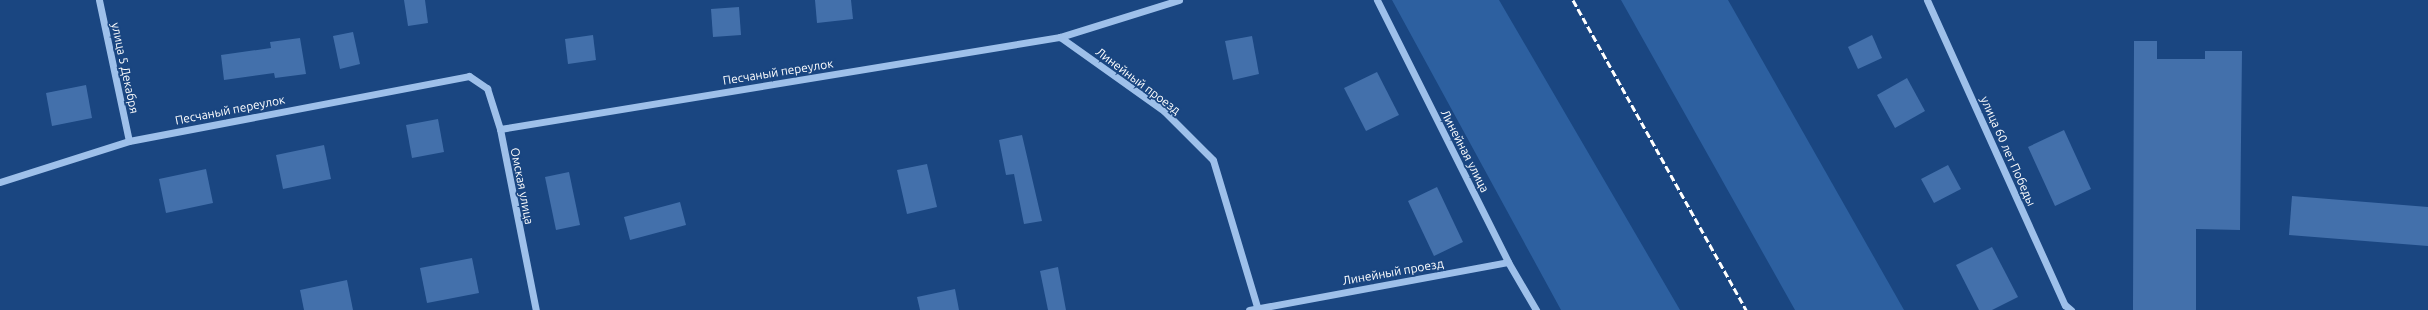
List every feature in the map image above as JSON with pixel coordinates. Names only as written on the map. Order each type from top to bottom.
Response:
[{"type":"street","name":"улица 5 Декабря","points":[[99,0],[129,140]]},
{"type":"street","points":[[1060,37],[1178,0]]},
{"type":"street","name":"Линейная улица","points":[[1377,0],[1508,262],[1536,310]]},
{"type":"street","name":"улица 60 лет Победы","points":[[1927,0],[2065,305],[2071,310]]},
{"type":"street","name":"Песчаный переулок","points":[[500,129],[1060,37]]},
{"type":"street","name":"Линейный проезд","points":[[1060,37],[1164,111],[1213,160],[1257,307]]},
{"type":"street","name":"Песчаный переулок","points":[[0,182],[129,140],[469,76]]},
{"type":"street","name":"Омская улица","points":[[469,76],[487,88],[500,129],[536,310]]},
{"type":"street","name":"Линейный проезд","points":[[1249,310],[1257,307],[1508,262]]},
{"type":"shaded area","points":[[1392,0],[1499,0],[1680,310],[1561,310]]},
{"type":"shaded area","points":[[1621,0],[1728,0],[1904,310],[1795,310]]},
{"type":"building","points":[[404,0],[425,0],[428,23],[408,26]]},
{"type":"building","points":[[815,0],[851,0],[853,19],[817,23]]},
{"type":"building","points":[[739,7],[741,35],[713,37],[711,9]]},
{"type":"building","points":[[353,32],[360,64],[340,69],[333,36]]},
{"type":"building","points":[[593,35],[596,60],[568,64],[565,39]]},
{"type":"building","points":[[1872,35],[1882,58],[1858,69],[1848,47]]},
{"type":"building","points":[[1252,36],[1259,74],[1233,80],[1225,41]]},
{"type":"building","points":[[300,38],[306,74],[275,78],[274,73],[224,80],[221,55],[271,48],[270,42]]},
{"type":"building","points":[[2134,41],[2157,41],[2157,59],[2205,59],[2205,51],[2242,51],[2240,230],[2196,229],[2196,310],[2133,310]]},
{"type":"building","points":[[1377,72],[1399,115],[1366,131],[1344,88]]},
{"type":"building","points":[[1907,78],[1925,111],[1895,128],[1877,95]]},
{"type":"building","points":[[86,85],[92,118],[52,126],[46,93]]},
{"type":"building","points":[[438,119],[444,152],[412,158],[406,125]]},
{"type":"building","points":[[2064,130],[2091,189],[2055,206],[2028,147]]},
{"type":"building","points":[[1022,135],[1042,221],[1024,224],[1014,174],[1006,175],[999,140]]},
{"type":"building","points":[[324,145],[331,179],[283,189],[276,155]]},
{"type":"building","points":[[927,164],[937,207],[907,214],[897,170]]},
{"type":"building","points":[[1948,165],[1961,189],[1934,203],[1921,179]]},
{"type":"building","points":[[206,169],[213,203],[166,213],[159,179]]},
{"type":"building","points":[[569,172],[580,225],[556,230],[545,177]]},
{"type":"building","points":[[1437,187],[1463,242],[1434,256],[1408,201]]},
{"type":"building","points":[[2292,196],[2428,207],[2428,246],[2289,235]]},
{"type":"building","points":[[680,202],[686,225],[630,240],[624,217]]},
{"type":"building","points":[[1992,247],[2018,297],[1992,310],[1979,310],[1956,265]]},
{"type":"building","points":[[472,258],[479,293],[427,303],[420,268]]},
{"type":"building","points":[[1058,267],[1066,310],[1048,310],[1040,271]]},
{"type":"building","points":[[347,280],[353,310],[304,310],[300,290]]},
{"type":"building","points":[[955,289],[959,310],[920,310],[917,297]]},
{"type":"railway","points":[[1573,0],[1746,310]]}]
